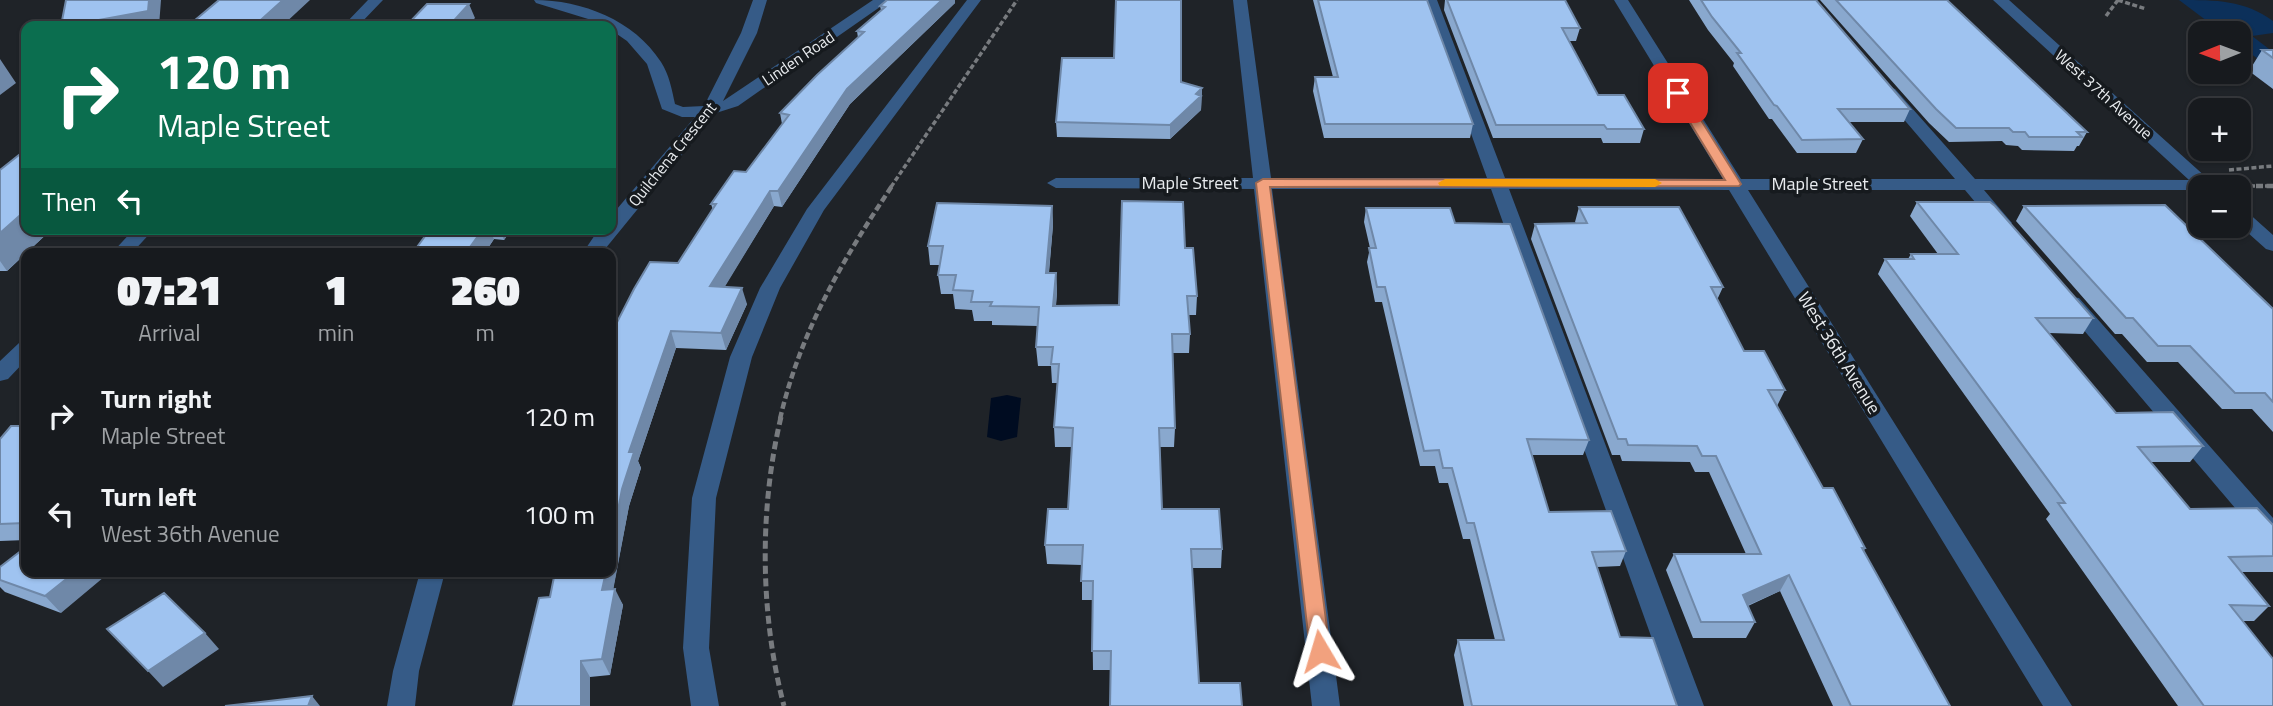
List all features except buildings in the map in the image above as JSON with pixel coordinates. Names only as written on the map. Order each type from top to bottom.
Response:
[{"type":"street","points":[[355,21],[376,0]]},
{"type":"street","points":[[541,0],[572,6],[608,21]]},
{"type":"street","name":"Quilchena Crescent","points":[[616,221],[710,110],[750,33],[760,0]]},
{"type":"street","name":"Linden Road","points":[[710,110],[732,103],[883,0]]},
{"type":"street","points":[[705,706],[696,648],[704,499],[741,357],[770,288],[816,209],[974,0]]},
{"type":"street","points":[[1240,0],[1326,706]]},
{"type":"street","points":[[1430,0],[1690,706]]},
{"type":"street","name":"West 36th Avenue","points":[[1621,0],[2058,706]]},
{"type":"street","name":"West 37th Avenue","points":[[2000,0],[2195,175]]},
{"type":"street","points":[[616,26],[636,41],[656,65],[668,106],[672,110],[710,110]]},
{"type":"street","points":[[1880,82],[2017,240]]},
{"type":"street","name":"Maple Street","points":[[1056,183],[2188,186]]},
{"type":"street","points":[[2251,226],[2273,245]]},
{"type":"street","points":[[126,248],[139,235]]},
{"type":"street","points":[[2063,293],[2273,535]]},
{"type":"street","points":[[0,374],[21,353]]},
{"type":"street","points":[[401,706],[406,671],[432,577]]},
{"type":"path","points":[[784,706],[768,605],[766,536],[771,464],[782,412],[803,343],[828,289],[867,223],[1017,0]]},
{"type":"path","points":[[2106,16],[2118,0],[2146,9]]},
{"type":"path","points":[[2224,170],[2246,171],[2273,166]]},
{"type":"path","points":[[2251,187],[2273,187]]},
{"type":"shaded area","points":[[2179,0],[2206,0],[2241,5],[2262,14],[2273,21],[2273,33],[2252,36],[2273,52],[2258,59],[2251,54],[2251,21],[2207,21]]},
{"type":"shaded area","points":[[1007,395],[1021,398],[1017,437],[1001,441],[987,437],[991,398]]},
{"type":"slow traffic","points":[[1445,183],[1655,183]]},
{"type":"route","points":[[1320,651],[1263,183],[1734,184],[1678,93]]}]
